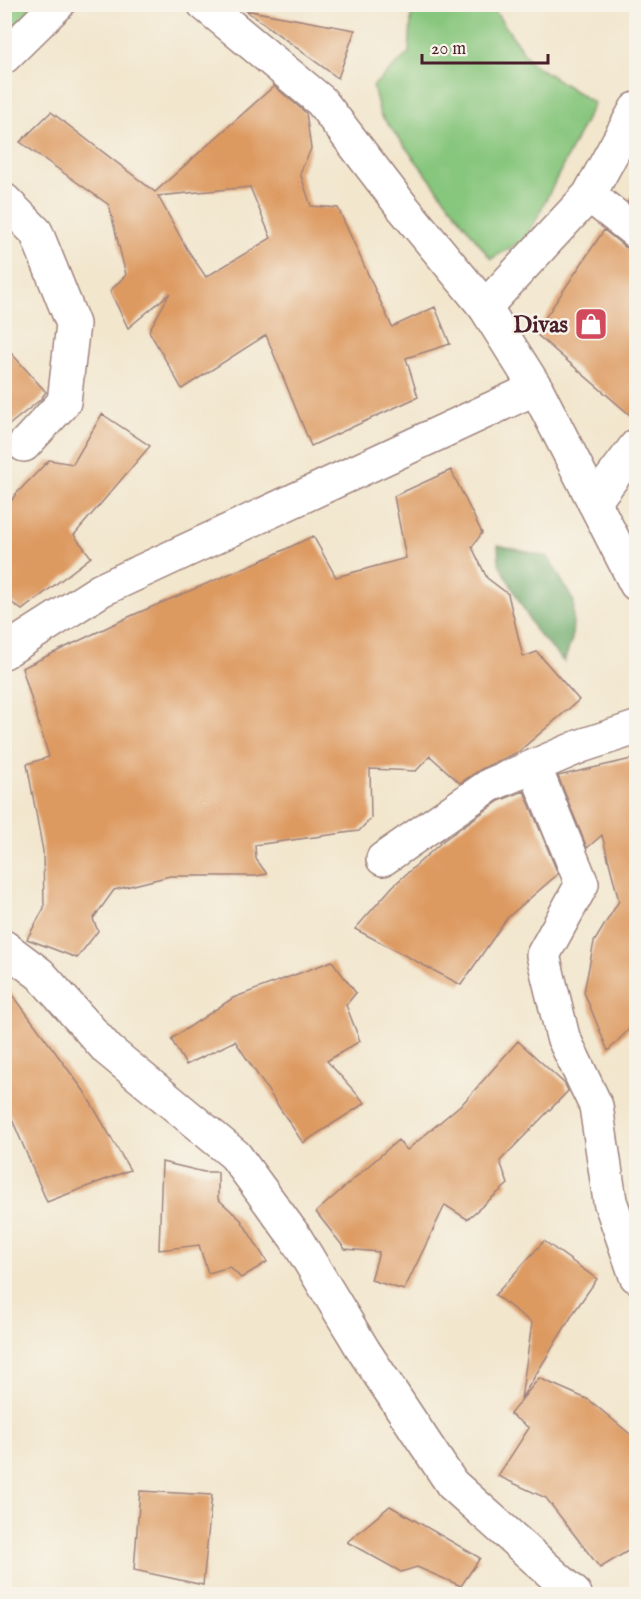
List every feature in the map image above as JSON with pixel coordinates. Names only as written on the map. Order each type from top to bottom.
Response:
[{"type":"street","points":[[4,57],[58,4]]},
{"type":"street","points":[[209,6],[321,101],[400,204],[485,307],[536,388],[636,584]]},
{"type":"street","points":[[485,307],[589,195],[636,109]]},
{"type":"street","points":[[589,195],[636,232]]},
{"type":"street","points":[[4,200],[36,232],[73,324],[64,402],[24,445]]},
{"type":"street","points":[[4,652],[100,590],[536,388]]},
{"type":"street","points":[[594,502],[636,446]]},
{"type":"street","points":[[383,859],[490,785],[581,746],[636,728]]},
{"type":"street","points":[[534,766],[582,885],[543,955],[563,1038],[596,1106],[610,1201],[636,1276]]},
{"type":"street","points":[[4,947],[40,974],[108,1050],[235,1155],[296,1237],[364,1351],[453,1484],[574,1594]]},
{"type":"green space","points":[[5,5],[38,5],[5,44]]},
{"type":"green space","points":[[412,5],[505,5],[494,10],[531,63],[594,103],[527,238],[491,259],[380,114],[373,86],[409,53]]},
{"type":"green space","points":[[498,545],[548,557],[574,602],[572,639],[564,662],[535,630],[499,563]]},
{"type":"building","points":[[245,10],[355,30],[338,78]]},
{"type":"building","points":[[274,86],[306,113],[311,149],[300,173],[311,206],[338,208],[392,327],[435,307],[450,344],[406,358],[418,397],[311,446],[266,335],[182,389],[149,331],[170,293],[128,328],[110,291],[126,275],[109,205],[20,142],[51,112],[155,192]],"holes":[[[250,187],[271,238],[206,277],[187,249],[158,196]]]},
{"type":"building","points":[[636,189],[636,209],[628,202]]},
{"type":"building","points":[[604,230],[625,247],[636,250],[636,420],[535,333]]},
{"type":"building","points":[[4,345],[46,392],[40,400],[4,429]]},
{"type":"building","points":[[102,414],[150,446],[74,535],[91,557],[22,610],[4,597],[4,512],[15,495],[49,460],[73,464]]},
{"type":"building","points":[[451,470],[482,533],[472,547],[487,578],[508,594],[523,657],[537,652],[579,700],[518,752],[483,768],[460,783],[430,756],[416,771],[370,769],[371,818],[359,831],[255,845],[256,859],[267,874],[170,876],[114,890],[93,919],[98,931],[77,958],[27,939],[44,908],[43,851],[27,764],[49,757],[22,668],[133,615],[313,536],[336,577],[406,558],[394,496]]},
{"type":"building","points":[[636,758],[636,1022],[608,1051],[584,992],[594,942],[619,901],[602,835],[587,848],[558,776]]},
{"type":"building","points":[[524,791],[558,874],[507,918],[461,985],[355,929],[393,886],[444,840],[499,801]]},
{"type":"building","points":[[332,961],[356,993],[346,1005],[360,1041],[327,1061],[365,1103],[303,1143],[235,1041],[186,1065],[171,1039],[233,998]]},
{"type":"building","points":[[4,983],[84,1091],[130,1170],[47,1202],[4,1100]]},
{"type":"building","points":[[518,1041],[565,1084],[568,1091],[500,1161],[508,1184],[467,1219],[445,1205],[404,1290],[371,1280],[379,1252],[345,1249],[316,1212],[398,1140],[407,1150],[464,1102]]},
{"type":"building","points":[[162,1162],[204,1172],[218,1172],[218,1199],[241,1220],[267,1262],[241,1278],[230,1267],[208,1273],[199,1245],[159,1250]]},
{"type":"building","points":[[544,1241],[597,1279],[521,1399],[532,1323],[495,1295]]},
{"type":"building","points":[[539,1378],[589,1400],[636,1439],[636,1546],[600,1568],[546,1498],[498,1476],[529,1428],[510,1414]]},
{"type":"building","points":[[140,1491],[212,1495],[203,1585],[134,1570]]},
{"type":"building","points":[[390,1506],[480,1558],[461,1586],[417,1567],[401,1572],[347,1542]]},
{"type":"place","name":"Divas","points":[[591,324]]}]
